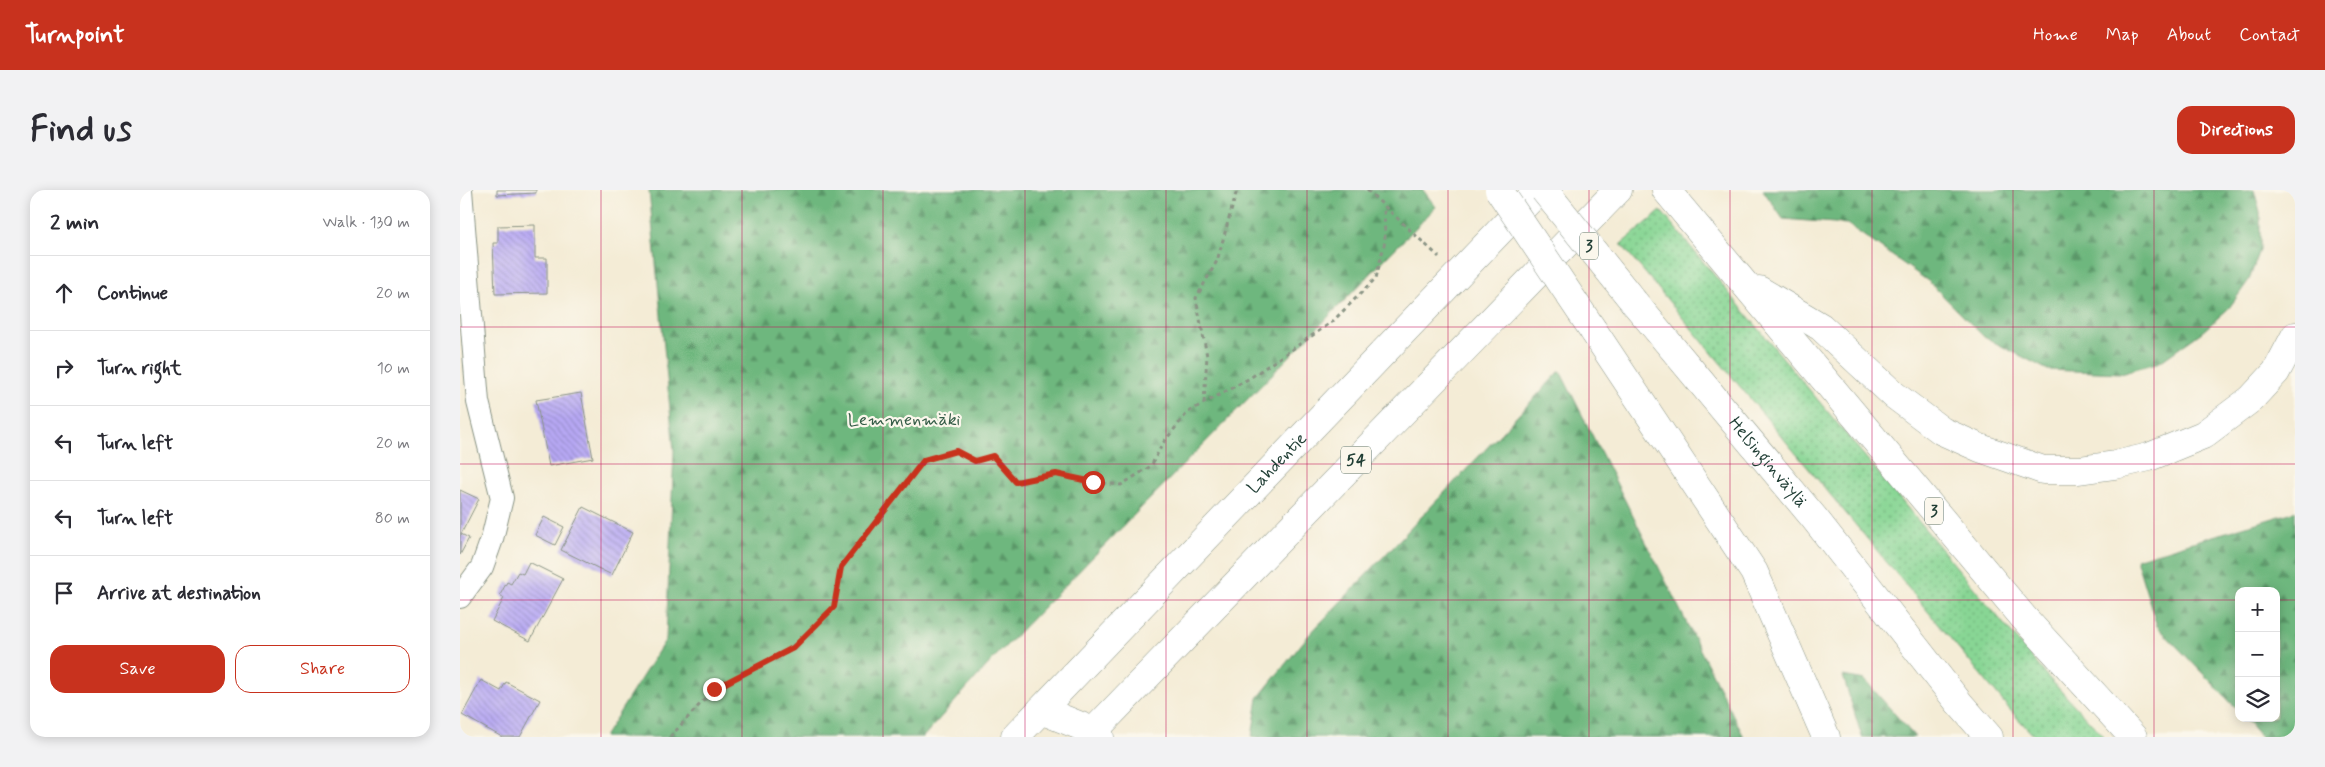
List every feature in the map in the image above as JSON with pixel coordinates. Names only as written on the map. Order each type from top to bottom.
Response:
[{"type":"main road","points":[[1499,190],[1754,572],[1826,737]]},
{"type":"main road","name":"Lahdentie","points":[[1014,737],[1539,190]]},
{"type":"main road","name":"Helsinginväylä","points":[[1544,190],[1634,302],[1815,519],[1959,703],[1990,737]]},
{"type":"main road","name":"54","points":[[1094,735],[1618,190]]},
{"type":"main road","name":"3","points":[[1666,190],[2024,618],[2133,737]]},
{"type":"main road","points":[[1741,280],[1821,327],[1894,395],[1942,430],[1980,448],[2044,470],[2079,470],[2115,465],[2149,457],[2203,435],[2251,399],[2276,372],[2295,336]]},
{"type":"main road","points":[[1041,710],[1094,735]]},
{"type":"main road","points":[[1041,710],[1054,737]]},
{"type":"street","points":[[460,597],[482,567],[492,539],[502,498],[478,402],[462,190]]},
{"type":"path","points":[[1204,403],[1207,356],[1196,298],[1217,261],[1237,190]]},
{"type":"path","points":[[1367,190],[1458,274]]},
{"type":"path","points":[[670,737],[714,689],[793,648],[834,607],[841,567],[924,460],[956,451],[975,461],[993,456],[1016,482],[1056,474],[1093,482],[1121,485],[1151,466],[1163,443],[1188,412],[1250,378],[1332,322],[1376,278],[1385,241],[1384,206]]},
{"type":"green space","name":"Lemmenmäki","points":[[649,190],[1423,190],[1436,207],[993,659],[923,737],[604,737],[666,639],[674,451]]},
{"type":"green space","points":[[1763,190],[2254,190],[2260,212],[2260,250],[2249,280],[2229,308],[2202,332],[2160,362],[2121,373],[2048,370],[1984,337],[1928,281],[1847,224],[1783,219]]},
{"type":"green space","points":[[1661,211],[2047,676],[2104,737],[2035,737],[2011,711],[1621,244]]},
{"type":"green space","points":[[1560,371],[1744,737],[1252,737],[1258,698],[1308,636]]},
{"type":"green space","points":[[2295,510],[2295,737],[2261,737],[2248,722],[2280,722],[2280,587],[2235,587],[2235,707],[2157,626],[2136,559]]},
{"type":"green space","points":[[1843,676],[1865,680],[1915,737],[1862,737]]},
{"type":"building","points":[[497,190],[536,190],[536,193],[497,195]]},
{"type":"building","points":[[535,225],[535,258],[547,258],[547,293],[495,294],[493,243],[498,243],[498,226]]},
{"type":"building","points":[[581,393],[593,458],[549,466],[536,400]]},
{"type":"building","points":[[460,490],[479,499],[461,534],[469,538],[460,555]]},
{"type":"building","points":[[583,507],[633,532],[612,575],[561,550]]},
{"type":"building","points":[[544,517],[564,527],[555,545],[535,535]]},
{"type":"building","points":[[529,562],[563,579],[530,641],[492,621],[504,598],[500,595],[507,582],[511,584],[518,572],[523,574]]},
{"type":"building","points":[[481,680],[501,691],[506,682],[540,700],[520,737],[502,737],[462,715]]},
{"type":"route","points":[[714,689],[793,648],[834,607],[841,567],[924,460],[956,451],[975,461],[993,456],[1016,482],[1056,474],[1093,482]]}]
